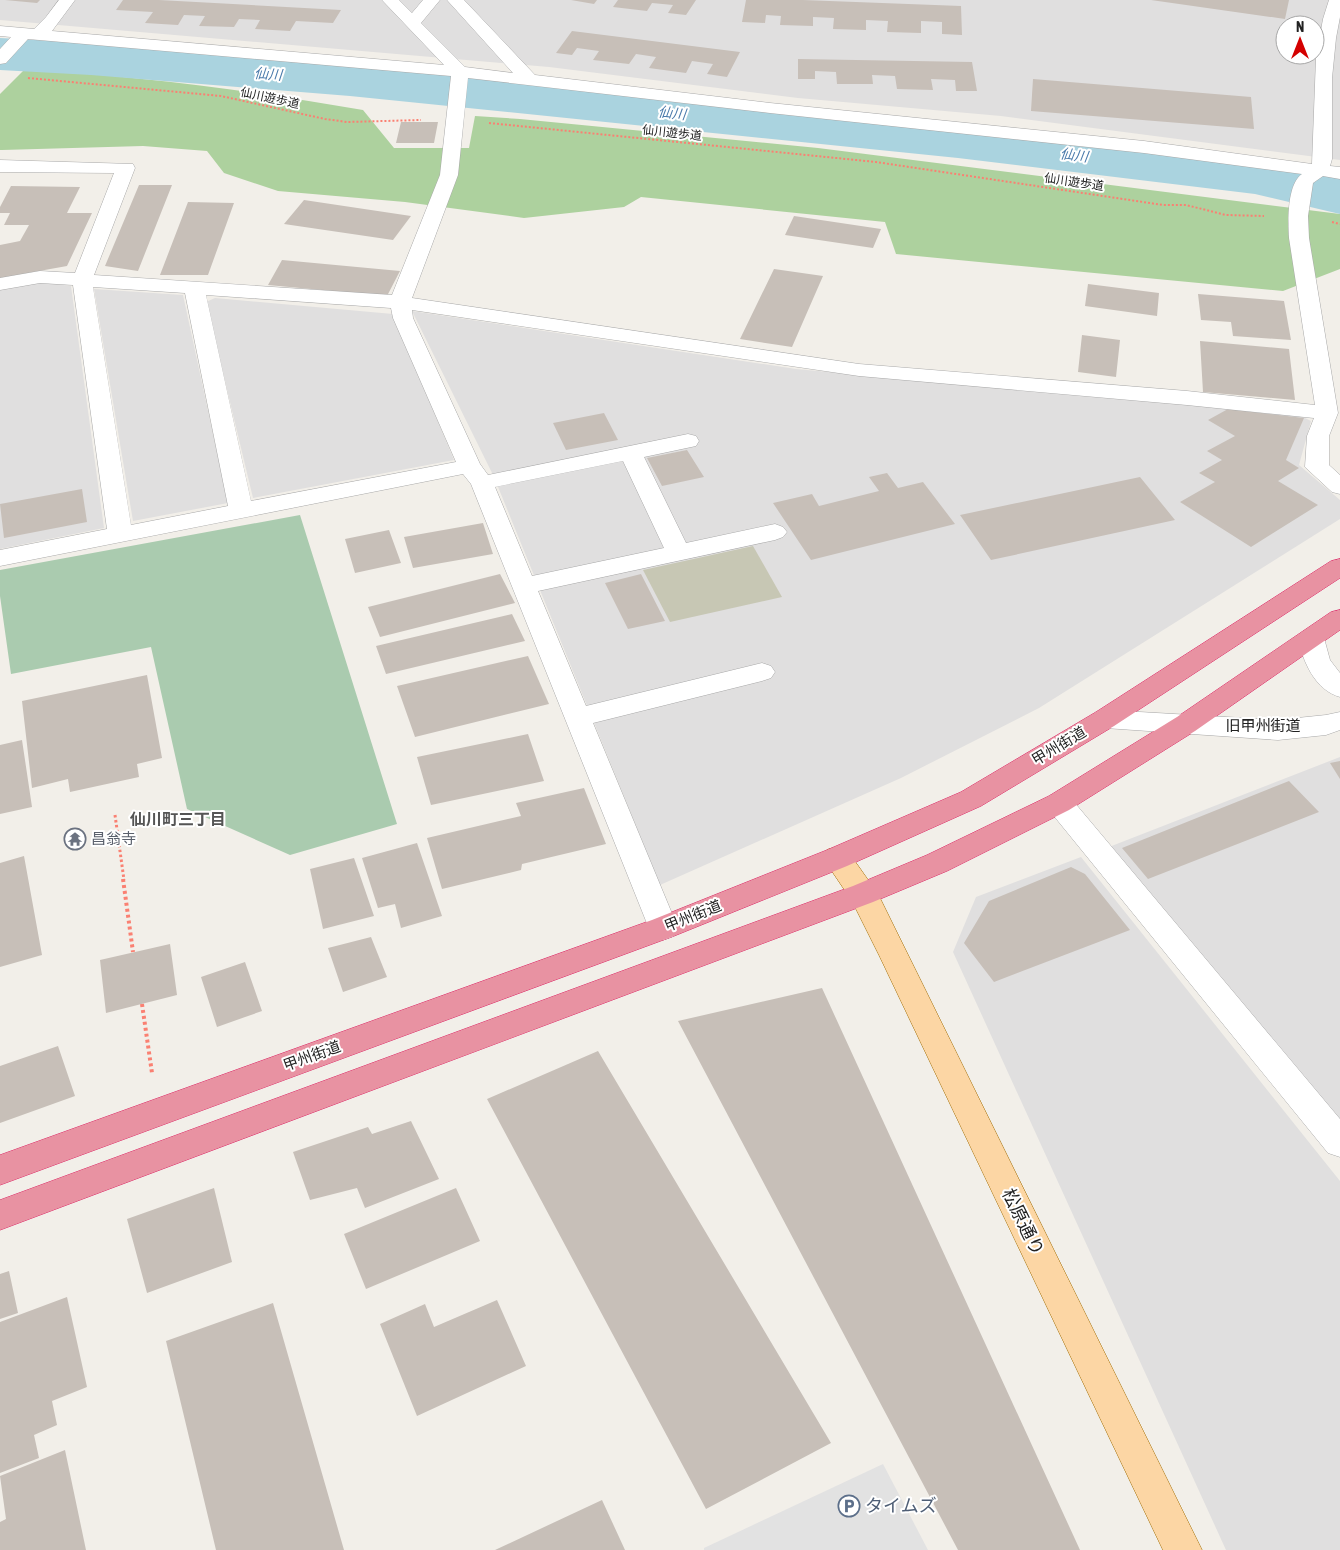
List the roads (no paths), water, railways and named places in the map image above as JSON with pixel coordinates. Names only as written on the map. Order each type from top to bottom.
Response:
[{"type":"highway","name":"甲州街道","points":[[0,1170],[663,928],[836,858],[971,799],[1105,719],[1340,567]]},
{"type":"highway","points":[[0,1215],[863,894],[937,863],[1059,803],[1186,724],[1340,618]]},
{"type":"main road","name":"松原通り","points":[[836,858],[863,894],[1183,1550]]},
{"type":"street","points":[[0,60],[26,37],[52,21],[67,0]]},
{"type":"street","points":[[390,0],[413,22],[459,77],[449,175],[400,302],[403,318],[524,586],[663,928]]},
{"type":"street","points":[[413,22],[432,0]]},
{"type":"street","points":[[455,0],[529,79]]},
{"type":"street","points":[[1337,0],[1329,22],[1325,55],[1323,159],[1312,176],[1299,214],[1301,256],[1327,413],[1318,436],[1317,467],[1340,487]]},
{"type":"street","points":[[0,31],[26,37],[459,77],[529,79],[770,108],[1144,147],[1312,176],[1340,173]]},
{"type":"street","points":[[0,166],[126,168],[82,280],[120,534]]},
{"type":"street","points":[[0,284],[40,277],[195,290],[400,302],[859,370],[1178,397],[1327,413]]},
{"type":"street","points":[[195,290],[241,510]]},
{"type":"street","points":[[0,558],[241,510],[632,452],[688,441]]},
{"type":"street","points":[[632,452],[679,553]]},
{"type":"street","points":[[524,586],[775,532]]},
{"type":"street","points":[[1311,638],[1315,659],[1330,681],[1340,688]]},
{"type":"street","points":[[577,718],[762,672]]},
{"type":"street","name":"旧甲州街道","points":[[1105,719],[1278,730],[1326,725],[1340,721]]},
{"type":"street","points":[[1059,803],[1340,1143]]},
{"type":"waterway","name":"仙川","points":[[0,54],[91,59],[350,80],[958,141],[1255,177],[1340,196]]},
{"type":"place","name":"昌翁寺","points":[[75,839]]},
{"type":"place","name":"タイムズ","points":[[849,1506]]},
{"type":"district","name":"仙川町三丁目","points":[[178,819]]}]
